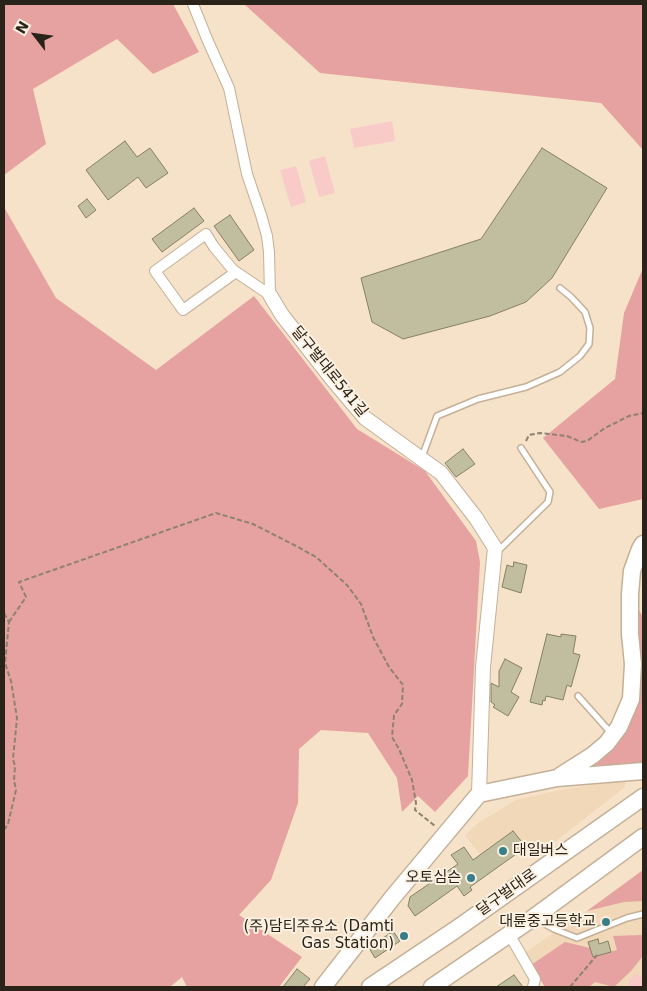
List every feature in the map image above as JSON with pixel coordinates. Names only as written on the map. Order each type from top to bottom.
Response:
[{"type":"main road","points":[[557,778],[593,756],[606,743],[619,727],[631,699],[633,664],[630,634],[630,594],[632,571],[643,544]]},
{"type":"main road","points":[[323,987],[393,897],[479,794],[557,778],[643,771]]},
{"type":"main road","name":"달구벌대로","points":[[370,987],[455,930],[643,797]]},
{"type":"main road","points":[[432,987],[533,918],[643,837]]},
{"type":"street","points":[[193,4],[230,88],[247,174],[267,236],[270,295]]},
{"type":"street","points":[[236,272],[183,310],[155,271],[206,234],[233,270],[236,272],[270,295]]},
{"type":"street","name":"달구벌대로541길","points":[[270,295],[298,336],[365,418],[441,472],[476,518],[495,548],[483,667],[479,794]]},
{"type":"street","points":[[509,934],[535,979],[533,987]]},
{"type":"lane","points":[[422,458],[437,416],[478,399],[526,387],[560,372],[580,356],[589,344],[590,328],[585,312],[572,297],[560,288]]},
{"type":"lane","points":[[494,555],[548,502],[550,492],[522,448]]},
{"type":"lane","points":[[578,696],[613,735]]},
{"type":"lane","points":[[533,918],[554,929],[578,938],[627,918],[643,914]]},
{"type":"path","points":[[522,448],[529,435],[540,433],[567,436],[581,442],[587,441],[605,428],[629,416],[643,413]]},
{"type":"path","points":[[4,830],[8,824],[16,790],[13,760],[17,718],[6,663],[9,622],[26,597],[19,582],[216,513],[252,524],[316,557],[347,585],[361,604],[373,637],[389,667],[403,685],[402,704],[394,715],[392,736],[412,780],[416,804],[415,810],[445,834]]},
{"type":"path","points":[[4,613],[9,622]]},
{"type":"path","points":[[570,987],[597,955]]},
{"type":"shaded area","points":[[4,4],[173,4],[199,52],[153,74],[117,39],[33,89],[46,144],[4,175]]},
{"type":"shaded area","points":[[244,4],[643,4],[643,150],[601,103],[320,73]]},
{"type":"shaded area","points":[[392,121],[395,141],[354,148],[350,129]]},
{"type":"shaded area","points":[[325,156],[335,193],[319,197],[309,161]]},
{"type":"shaded area","points":[[296,166],[306,202],[291,207],[280,170]]},
{"type":"shaded area","points":[[4,207],[56,298],[156,370],[254,296],[357,429],[425,471],[476,541],[480,562],[468,776],[435,812],[418,796],[402,812],[397,778],[368,733],[321,730],[299,749],[298,803],[271,880],[239,915],[302,957],[279,987],[187,987],[182,977],[170,987],[4,987]]},
{"type":"shaded area","points":[[643,268],[643,499],[599,509],[543,438],[615,379],[624,313]]},
{"type":"shaded area","points":[[637,607],[643,617],[643,764],[587,766],[616,744],[634,713],[640,667]]},
{"type":"shaded area","name":"대일버스","points":[[625,781],[625,787],[543,851],[537,844],[528,850],[513,831],[480,855],[465,835],[478,823],[516,800],[565,789]]},
{"type":"shaded area","name":"대륜중고등학교","points":[[643,870],[643,987],[545,987],[524,953],[587,911]]},
{"type":"shaded area","points":[[643,870],[643,901],[624,902],[587,911]]},
{"type":"shaded area","points":[[641,935],[643,937],[643,956],[614,987],[595,982],[589,987],[545,987],[531,965],[565,942],[590,948],[593,956],[617,950],[613,936]]},
{"type":"shaded area","points":[[635,973],[643,978],[643,987],[626,987]]},
{"type":"building","points":[[125,141],[137,157],[150,148],[168,173],[146,188],[138,177],[108,200],[86,170]]},
{"type":"building","points":[[542,148],[607,188],[552,278],[526,302],[490,316],[403,339],[372,322],[361,278],[481,239]]},
{"type":"building","points":[[87,199],[96,210],[86,218],[78,206]]},
{"type":"building","points":[[194,208],[204,221],[162,252],[152,239]]},
{"type":"building","points":[[230,215],[254,250],[239,261],[214,226]]},
{"type":"building","points":[[463,449],[475,464],[456,477],[445,463]]},
{"type":"building","points":[[514,562],[527,565],[521,593],[502,587],[507,565],[513,567]]},
{"type":"building","points":[[547,634],[561,637],[561,634],[576,636],[573,653],[580,655],[571,687],[567,685],[563,700],[546,696],[542,705],[530,702]]},
{"type":"building","points":[[505,659],[522,668],[511,692],[519,697],[508,716],[493,707],[495,705],[491,702],[491,683],[499,687],[499,671]]},
{"type":"building","points":[[513,831],[526,847],[470,887],[472,890],[464,896],[457,886],[415,916],[408,906],[410,897],[458,864],[451,855],[464,847],[473,860]]},
{"type":"building","points":[[393,931],[400,941],[375,958],[369,948]]},
{"type":"building","points":[[598,939],[599,944],[608,941],[611,952],[593,957],[588,942]]},
{"type":"building","points":[[297,969],[310,979],[303,987],[283,987]]},
{"type":"building","points":[[514,975],[523,987],[496,987]]},
{"type":"place","name":"대일버스","points":[[503,851]]},
{"type":"place","name":"오토심슨","points":[[471,878]]},
{"type":"place","name":"대륜중고등학교","points":[[606,922]]},
{"type":"place","name":"(주)담티주유소 (Damti Gas Station)","points":[[404,936]]}]
